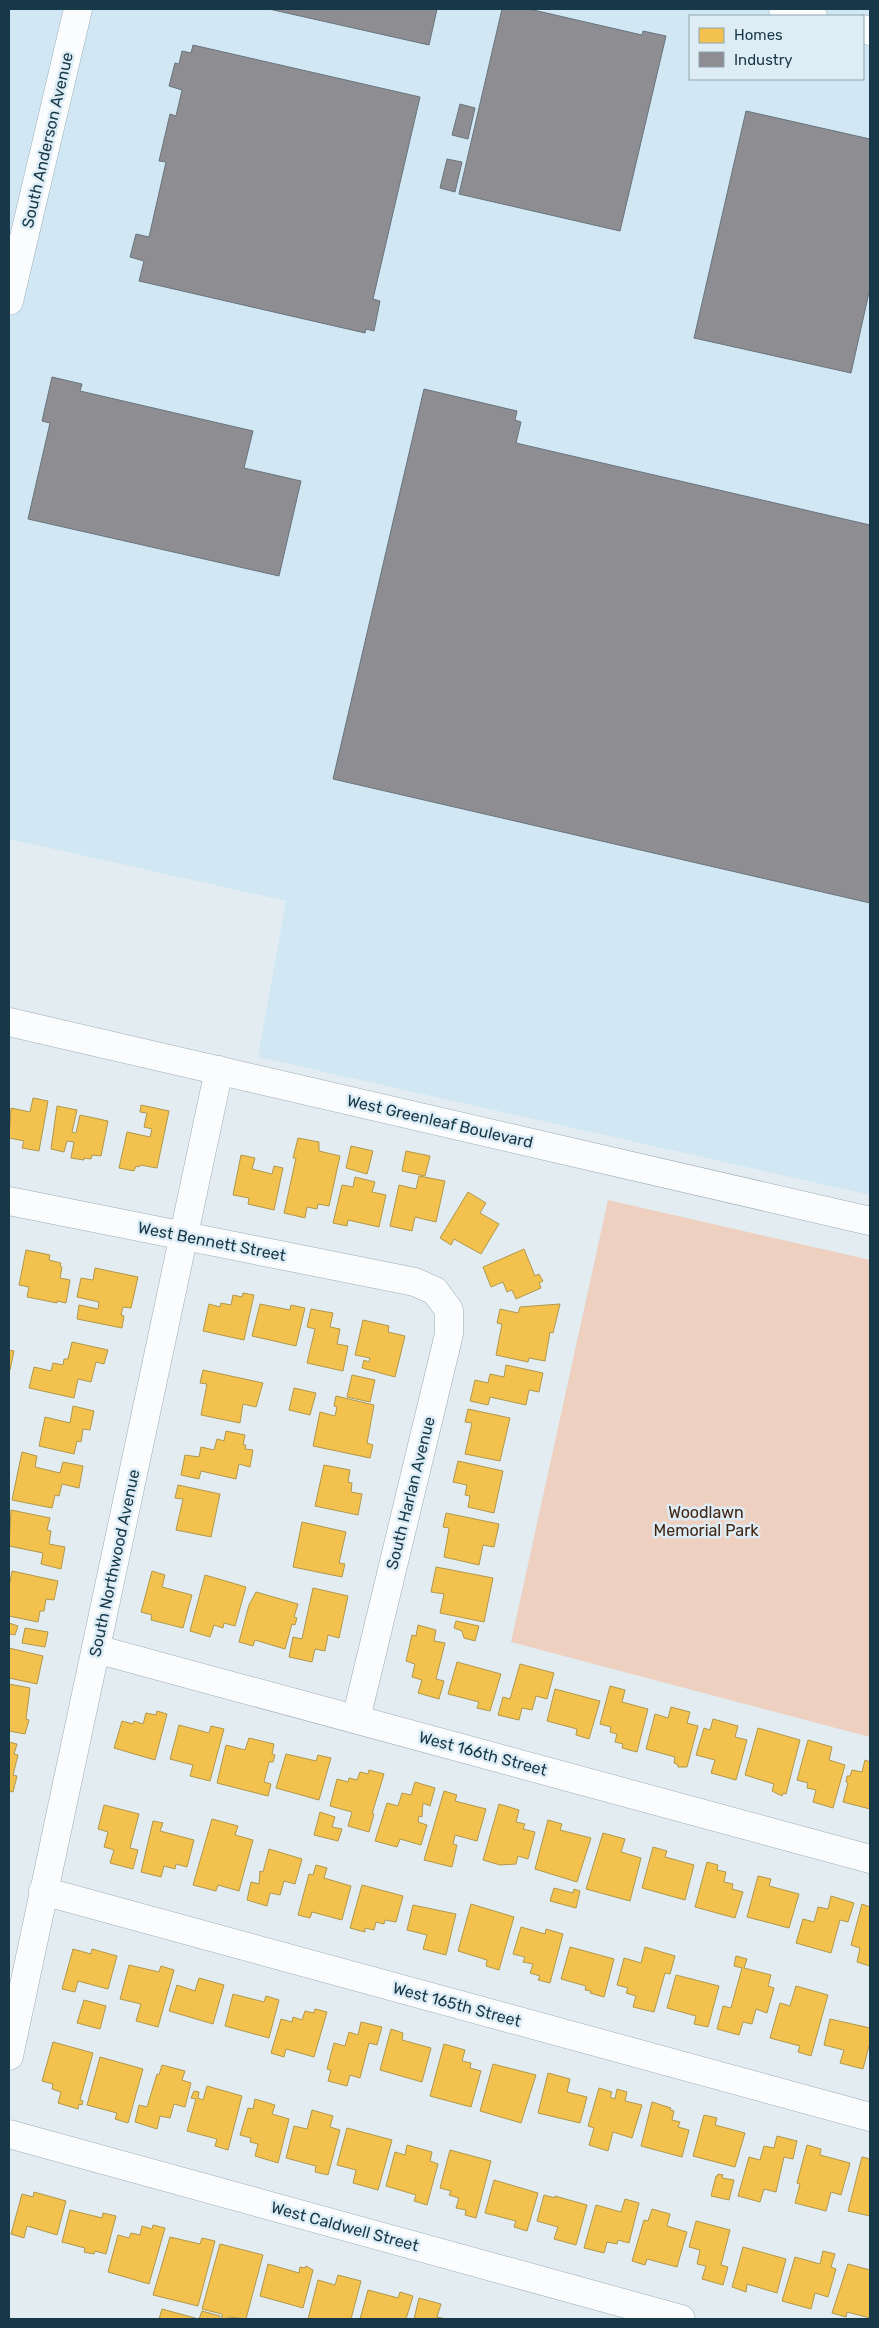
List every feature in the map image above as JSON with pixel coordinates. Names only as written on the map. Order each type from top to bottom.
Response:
[{"type":"street","name":"South Anderson Avenue","points":[[9,301],[78,9]]},
{"type":"street","points":[[783,9],[809,15]]},
{"type":"street","name":"West Greenleaf Boulevard","points":[[9,1022],[870,1221]]},
{"type":"street","name":"South Northwood Avenue","points":[[9,2056],[220,1070]]},
{"type":"street","name":"West Bennett Street","points":[[9,1200],[416,1282]]},
{"type":"street","name":"South Harlan Avenue","points":[[356,1719],[449,1334],[449,1310],[435,1291],[416,1282]]},
{"type":"street","name":"West 166th Street","points":[[96,1649],[870,1858]]},
{"type":"street","name":"West 165th Street","points":[[43,1891],[870,2117]]},
{"type":"street","name":"West Caldwell Street","points":[[9,2134],[681,2319]]},
{"type":"shaded area","points":[[9,9],[870,9],[870,1195],[258,1057],[286,901],[9,839]]},
{"type":"green space","name":"Woodlawn Memorial Park","points":[[608,1200],[870,1260],[870,1737],[511,1642]]},
{"type":"building: Homes","points":[[33,1098],[48,1101],[39,1151],[22,1148],[24,1141],[9,1138],[11,1108],[30,1112]]},
{"type":"building: Homes","points":[[141,1105],[169,1111],[157,1168],[140,1165],[139,1167],[136,1166],[134,1171],[119,1168],[127,1132],[150,1137],[152,1129],[144,1127],[147,1113],[140,1112]]},
{"type":"building: Homes","points":[[57,1106],[77,1110],[72,1132],[76,1133],[80,1115],[108,1121],[101,1156],[92,1155],[91,1159],[84,1158],[84,1160],[71,1158],[74,1142],[67,1141],[64,1152],[51,1149]]},
{"type":"building: Homes","points":[[298,1138],[319,1142],[319,1151],[340,1156],[329,1206],[318,1204],[317,1209],[307,1207],[305,1218],[284,1213],[296,1158],[293,1158]]},
{"type":"building: Homes","points":[[351,1146],[373,1151],[367,1174],[346,1168]]},
{"type":"building: Homes","points":[[406,1151],[430,1156],[425,1176],[402,1171]]},
{"type":"building: Homes","points":[[241,1155],[255,1158],[252,1169],[272,1174],[274,1166],[283,1168],[274,1210],[248,1204],[249,1198],[233,1195]]},
{"type":"building: Homes","points":[[419,1176],[445,1181],[436,1222],[415,1217],[412,1231],[390,1226],[399,1185],[416,1189]]},
{"type":"building: Homes","points":[[355,1177],[375,1182],[372,1192],[386,1195],[379,1227],[348,1220],[347,1226],[333,1223],[342,1185],[353,1187]]},
{"type":"building: Homes","points":[[468,1192],[486,1203],[480,1213],[499,1224],[481,1254],[454,1239],[451,1245],[440,1238]]},
{"type":"building: Homes","points":[[524,1249],[535,1276],[539,1274],[543,1281],[539,1283],[541,1288],[516,1299],[512,1290],[507,1292],[503,1282],[491,1287],[483,1267]]},
{"type":"building: Homes","points":[[26,1250],[50,1255],[49,1260],[61,1263],[60,1278],[70,1280],[66,1303],[27,1297],[29,1287],[19,1285]]},
{"type":"building: Homes","points":[[95,1268],[138,1277],[131,1308],[123,1307],[121,1315],[124,1316],[122,1328],[77,1319],[79,1305],[98,1309],[99,1302],[77,1297],[81,1278],[93,1280]]},
{"type":"building: Homes","points":[[243,1293],[254,1295],[244,1340],[203,1331],[209,1304],[220,1307],[221,1303],[231,1305],[233,1295],[242,1297]]},
{"type":"building: Homes","points":[[260,1304],[290,1310],[291,1305],[305,1308],[296,1346],[252,1336]]},
{"type":"building: Homes","points":[[560,1304],[553,1333],[550,1332],[545,1361],[529,1358],[528,1362],[496,1355],[502,1324],[497,1323],[500,1309],[518,1313],[520,1307]]},
{"type":"building: Homes","points":[[311,1309],[333,1313],[330,1327],[340,1329],[337,1344],[348,1346],[343,1371],[307,1363],[315,1329],[307,1327]]},
{"type":"building: Homes","points":[[363,1320],[389,1326],[388,1332],[405,1336],[395,1377],[362,1368],[364,1360],[369,1362],[370,1358],[355,1355]]},
{"type":"building: Homes","points":[[72,1342],[108,1350],[104,1364],[96,1362],[91,1382],[78,1379],[74,1398],[29,1388],[34,1367],[51,1371],[53,1363],[63,1365],[64,1359],[68,1359]]},
{"type":"building: Homes","points":[[9,1350],[14,1351],[10,1370],[9,1370]]},
{"type":"building: Homes","points":[[506,1365],[543,1373],[539,1392],[529,1390],[526,1405],[490,1397],[488,1405],[470,1401],[475,1380],[488,1383],[490,1374],[504,1377]]},
{"type":"building: Homes","points":[[203,1370],[263,1383],[256,1407],[243,1404],[240,1423],[201,1415],[207,1384],[200,1383]]},
{"type":"building: Homes","points":[[352,1375],[375,1380],[370,1402],[347,1397]]},
{"type":"building: Homes","points":[[294,1388],[316,1393],[310,1415],[289,1410]]},
{"type":"building: Homes","points":[[336,1396],[374,1405],[367,1443],[373,1445],[370,1458],[313,1446],[320,1412],[335,1416],[337,1407],[334,1406]]},
{"type":"building: Homes","points":[[73,1406],[94,1411],[90,1430],[83,1429],[81,1442],[77,1441],[74,1454],[39,1446],[45,1417],[70,1423]]},
{"type":"building: Homes","points":[[468,1409],[510,1418],[500,1461],[465,1454],[472,1423],[465,1422]]},
{"type":"building: Homes","points":[[226,1431],[245,1435],[243,1445],[246,1445],[245,1449],[253,1450],[250,1467],[239,1464],[236,1479],[201,1471],[199,1479],[181,1475],[185,1455],[199,1457],[201,1447],[214,1450],[217,1439],[224,1441]]},
{"type":"building: Homes","points":[[22,1452],[37,1456],[35,1467],[60,1473],[63,1462],[83,1466],[79,1488],[62,1484],[59,1496],[55,1495],[52,1508],[12,1500]]},
{"type":"building: Homes","points":[[458,1461],[503,1471],[494,1513],[468,1507],[470,1496],[465,1495],[467,1485],[453,1482]]},
{"type":"building: Homes","points":[[324,1465],[350,1470],[348,1482],[352,1483],[351,1492],[362,1494],[358,1515],[315,1506]]},
{"type":"building: Homes","points":[[178,1485],[220,1494],[211,1537],[176,1530],[183,1499],[175,1498]]},
{"type":"building: Homes","points":[[11,1510],[50,1518],[47,1530],[51,1531],[49,1544],[65,1547],[61,1569],[41,1564],[43,1553],[9,1546]]},
{"type":"building: Homes","points":[[446,1513],[499,1524],[494,1547],[483,1545],[479,1565],[444,1557],[449,1528],[443,1527]]},
{"type":"building: Homes","points":[[302,1522],[346,1532],[339,1563],[345,1564],[342,1577],[293,1567]]},
{"type":"building: Homes","points":[[436,1567],[493,1578],[484,1622],[440,1613],[444,1594],[431,1592]]},
{"type":"building: Homes","points":[[12,1571],[58,1581],[54,1600],[46,1599],[44,1611],[40,1611],[38,1622],[9,1616],[9,1587]]},
{"type":"building: Homes","points":[[152,1571],[165,1575],[162,1587],[192,1595],[183,1628],[151,1620],[152,1615],[141,1612]]},
{"type":"building: Homes","points":[[205,1575],[246,1587],[235,1626],[224,1623],[223,1628],[214,1625],[210,1637],[190,1631]]},
{"type":"building: Homes","points":[[313,1588],[348,1596],[339,1638],[328,1635],[325,1651],[315,1649],[312,1662],[289,1657],[293,1637],[302,1639]]},
{"type":"building: Homes","points":[[256,1592],[298,1604],[294,1617],[297,1618],[295,1625],[292,1624],[285,1649],[255,1640],[253,1646],[239,1642],[249,1605]]},
{"type":"building: Homes","points":[[456,1621],[479,1626],[475,1641],[464,1638],[462,1631],[454,1628]]},
{"type":"building: Homes","points":[[9,1623],[18,1626],[15,1635],[9,1634]]},
{"type":"building: Homes","points":[[418,1625],[436,1630],[434,1641],[445,1643],[436,1679],[444,1681],[439,1699],[418,1693],[422,1680],[412,1677],[415,1664],[406,1661],[412,1635],[416,1636]]},
{"type":"building: Homes","points":[[25,1628],[48,1632],[45,1647],[22,1643]]},
{"type":"building: Homes","points":[[9,1648],[43,1656],[37,1684],[9,1678]]},
{"type":"building: Homes","points":[[457,1662],[501,1674],[490,1711],[477,1708],[479,1702],[448,1694]]},
{"type":"building: Homes","points":[[520,1664],[554,1673],[547,1699],[536,1696],[532,1710],[522,1708],[519,1720],[498,1715],[503,1697],[510,1699]]},
{"type":"building: Homes","points":[[9,1684],[30,1688],[26,1719],[29,1720],[25,1734],[9,1731]]},
{"type":"building: Homes","points":[[610,1686],[625,1690],[622,1702],[648,1709],[637,1752],[622,1748],[623,1744],[615,1742],[617,1734],[610,1732],[611,1727],[600,1724]]},
{"type":"building: Homes","points":[[555,1689],[600,1701],[589,1739],[576,1735],[577,1729],[547,1721]]},
{"type":"building: Homes","points":[[671,1707],[690,1712],[687,1723],[698,1726],[687,1767],[678,1767],[674,1763],[675,1757],[646,1749],[655,1714],[668,1718]]},
{"type":"building: Homes","points":[[157,1711],[167,1714],[155,1760],[114,1748],[122,1721],[133,1724],[134,1721],[143,1724],[146,1713],[156,1715]]},
{"type":"building: Homes","points":[[713,1719],[738,1726],[735,1737],[747,1740],[736,1780],[711,1773],[715,1760],[696,1755],[704,1728],[710,1730]]},
{"type":"building: Homes","points":[[179,1725],[209,1733],[211,1726],[224,1729],[210,1781],[190,1776],[193,1765],[170,1759]]},
{"type":"building: Homes","points":[[758,1728],[800,1740],[786,1794],[783,1793],[782,1796],[772,1791],[774,1784],[745,1775]]},
{"type":"building: Homes","points":[[249,1738],[274,1744],[272,1754],[275,1755],[273,1762],[269,1762],[264,1782],[271,1784],[268,1796],[217,1783],[226,1745],[245,1750]]},
{"type":"building: Homes","points":[[808,1740],[832,1747],[829,1760],[845,1765],[833,1808],[813,1802],[816,1790],[807,1788],[808,1783],[797,1780]]},
{"type":"building: Homes","points":[[9,1742],[17,1744],[14,1754],[18,1755],[13,1775],[17,1776],[13,1792],[9,1791]]},
{"type":"building: Homes","points":[[286,1754],[316,1761],[318,1755],[331,1758],[319,1800],[276,1788]]},
{"type":"building: Homes","points":[[865,1760],[870,1762],[870,1809],[843,1802],[848,1783],[846,1782],[847,1776],[850,1776],[852,1770],[862,1772]]},
{"type":"building: Homes","points":[[369,1770],[384,1774],[372,1814],[374,1814],[369,1832],[348,1826],[352,1812],[330,1806],[337,1779],[348,1782],[349,1778],[357,1780],[360,1772],[368,1774]]},
{"type":"building: Homes","points":[[415,1782],[435,1788],[430,1806],[423,1803],[422,1817],[419,1816],[418,1822],[427,1825],[421,1845],[400,1839],[397,1847],[375,1841],[387,1803],[398,1806],[402,1793],[411,1795]]},
{"type":"building: Homes","points":[[444,1791],[457,1795],[455,1801],[486,1809],[477,1841],[455,1835],[453,1844],[457,1845],[452,1867],[424,1860]]},
{"type":"building: Homes","points":[[499,1804],[519,1810],[516,1822],[525,1824],[523,1829],[535,1832],[528,1859],[518,1856],[516,1864],[500,1865],[483,1860]]},
{"type":"building: Homes","points":[[104,1805],[139,1814],[130,1848],[138,1850],[133,1869],[110,1863],[114,1850],[104,1847],[108,1832],[98,1829]]},
{"type":"building: Homes","points":[[320,1812],[335,1817],[332,1827],[342,1829],[338,1841],[314,1835]]},
{"type":"building: Homes","points":[[212,1819],[238,1826],[235,1835],[253,1840],[239,1891],[218,1885],[216,1891],[193,1885]]},
{"type":"building: Homes","points":[[548,1820],[562,1824],[560,1830],[591,1838],[577,1882],[535,1869]]},
{"type":"building: Homes","points":[[153,1821],[163,1823],[160,1831],[194,1840],[187,1867],[176,1864],[175,1869],[164,1866],[161,1877],[141,1872]]},
{"type":"building: Homes","points":[[603,1833],[625,1839],[621,1852],[641,1858],[630,1901],[586,1889]]},
{"type":"building: Homes","points":[[653,1847],[667,1851],[665,1857],[694,1865],[685,1900],[642,1888]]},
{"type":"building: Homes","points":[[269,1849],[302,1859],[295,1884],[284,1881],[280,1895],[270,1893],[267,1906],[247,1900],[251,1882],[259,1884],[260,1871],[263,1872]]},
{"type":"building: Homes","points":[[707,1862],[718,1865],[717,1870],[726,1872],[724,1882],[733,1884],[732,1889],[743,1892],[735,1918],[695,1907]]},
{"type":"building: Homes","points":[[316,1865],[327,1868],[324,1878],[351,1886],[342,1920],[312,1912],[310,1918],[298,1915],[309,1874],[313,1875]]},
{"type":"building: Homes","points":[[758,1876],[771,1879],[769,1886],[799,1894],[789,1928],[747,1917]]},
{"type":"building: Homes","points":[[362,1885],[403,1896],[396,1922],[385,1920],[384,1924],[376,1922],[374,1930],[365,1928],[365,1932],[350,1928]]},
{"type":"building: Homes","points":[[554,1888],[573,1893],[574,1889],[580,1891],[576,1908],[550,1901]]},
{"type":"building: Homes","points":[[831,1896],[854,1903],[848,1922],[840,1920],[831,1953],[796,1943],[803,1919],[814,1922],[818,1907],[828,1909]]},
{"type":"building: Homes","points":[[471,1904],[514,1917],[499,1970],[486,1966],[487,1960],[458,1951]]},
{"type":"building: Homes","points":[[862,1904],[870,1907],[870,1966],[857,1962],[860,1948],[851,1945]]},
{"type":"building: Homes","points":[[413,1905],[456,1914],[446,1955],[423,1949],[427,1935],[407,1930]]},
{"type":"building: Homes","points":[[521,1927],[545,1934],[546,1929],[563,1934],[550,1983],[538,1980],[540,1976],[530,1973],[533,1964],[523,1962],[525,1957],[513,1954]]},
{"type":"building: Homes","points":[[570,1947],[614,1959],[604,1997],[585,1990],[586,1986],[561,1979]]},
{"type":"building: Homes","points":[[645,1947],[675,1956],[670,1974],[665,1973],[654,2012],[633,2007],[636,1996],[626,1993],[628,1988],[617,1985],[624,1958],[641,1963]]},
{"type":"building: Homes","points":[[73,1949],[91,1954],[92,1949],[117,1956],[108,1989],[78,1981],[75,1992],[62,1989]]},
{"type":"building: Homes","points":[[736,1956],[747,1959],[744,1968],[771,1975],[768,1986],[774,1988],[767,2013],[756,2009],[752,2024],[743,2022],[739,2035],[717,2029],[723,2006],[731,2008],[742,1968],[734,1966]]},
{"type":"building: Homes","points":[[129,1965],[159,1972],[161,1966],[174,1970],[158,2027],[136,2021],[141,2004],[120,1999]]},
{"type":"building: Homes","points":[[676,1975],[719,1986],[708,2027],[694,2024],[696,2016],[667,2008]]},
{"type":"building: Homes","points":[[199,1978],[224,1985],[213,2024],[169,2011],[177,1985],[195,1991]]},
{"type":"building: Homes","points":[[796,1986],[828,1995],[811,2056],[798,2052],[800,2046],[770,2038],[780,2003],[790,2006]]},
{"type":"building: Homes","points":[[233,1994],[264,2002],[266,1996],[279,2000],[269,2038],[225,2026]]},
{"type":"building: Homes","points":[[84,2000],[106,2006],[100,2029],[77,2023]]},
{"type":"building: Homes","points":[[315,2009],[327,2012],[314,2057],[286,2049],[284,2057],[271,2053],[281,2019],[292,2022],[293,2017],[302,2020],[305,2011],[314,2013]]},
{"type":"building: Homes","points":[[830,2019],[870,2028],[870,2042],[863,2069],[840,2063],[844,2050],[824,2045]]},
{"type":"building: Homes","points":[[361,2022],[382,2027],[377,2045],[369,2043],[360,2078],[350,2075],[347,2086],[328,2081],[331,2070],[327,2069],[334,2043],[345,2046],[349,2032],[358,2035]]},
{"type":"building: Homes","points":[[391,2029],[403,2033],[402,2040],[431,2048],[422,2082],[380,2070]]},
{"type":"building: Homes","points":[[53,2042],[93,2053],[80,2100],[83,2101],[82,2105],[79,2104],[78,2109],[58,2103],[61,2092],[52,2089],[53,2084],[42,2081]]},
{"type":"building: Homes","points":[[444,2044],[465,2050],[462,2061],[471,2063],[470,2068],[481,2071],[471,2107],[430,2096]]},
{"type":"building: Homes","points":[[100,2057],[143,2069],[128,2123],[115,2119],[117,2113],[87,2105]]},
{"type":"building: Homes","points":[[493,2064],[536,2075],[521,2123],[480,2111]]},
{"type":"building: Homes","points":[[162,2065],[185,2071],[182,2080],[191,2083],[185,2107],[174,2104],[170,2118],[160,2116],[157,2129],[135,2122],[139,2105],[147,2107],[157,2074],[159,2075]]},
{"type":"building: Homes","points":[[548,2073],[570,2079],[567,2092],[587,2097],[580,2123],[538,2113]]},
{"type":"building: Homes","points":[[207,2086],[242,2096],[228,2150],[215,2146],[217,2139],[187,2131],[196,2099],[191,2098],[194,2091],[199,2092],[198,2098],[203,2100]]},
{"type":"building: Homes","points":[[599,2088],[612,2092],[610,2097],[615,2099],[617,2089],[627,2092],[625,2101],[642,2105],[632,2138],[613,2132],[608,2151],[589,2145],[594,2128],[588,2126]]},
{"type":"building: Homes","points":[[255,2099],[275,2105],[272,2114],[289,2119],[278,2163],[255,2156],[258,2144],[250,2142],[251,2138],[240,2135],[248,2108],[253,2109]]},
{"type":"building: Homes","points":[[652,2102],[671,2108],[670,2110],[674,2111],[672,2120],[680,2122],[678,2127],[689,2130],[682,2157],[641,2146]]},
{"type":"building: Homes","points":[[312,2110],[333,2116],[330,2127],[340,2130],[328,2175],[315,2172],[316,2166],[286,2158],[294,2126],[307,2129]]},
{"type":"building: Homes","points":[[704,2115],[717,2118],[715,2125],[745,2133],[735,2167],[693,2156]]},
{"type":"building: Homes","points":[[347,2128],[392,2140],[378,2190],[353,2183],[356,2170],[337,2165]]},
{"type":"building: Homes","points":[[777,2136],[797,2141],[793,2159],[784,2157],[776,2192],[764,2189],[760,2202],[738,2196],[749,2157],[760,2160],[764,2146],[774,2148]]},
{"type":"building: Homes","points":[[407,2145],[432,2152],[430,2161],[438,2164],[427,2205],[414,2201],[416,2195],[386,2186],[395,2152],[405,2155]]},
{"type":"building: Homes","points":[[807,2145],[821,2149],[820,2155],[850,2163],[841,2195],[831,2192],[826,2211],[795,2203],[800,2184],[797,2183]]},
{"type":"building: Homes","points":[[450,2150],[491,2161],[476,2218],[465,2215],[466,2210],[456,2208],[459,2198],[449,2195],[451,2191],[440,2188]]},
{"type":"building: Homes","points":[[862,2157],[870,2159],[870,2216],[848,2211]]},
{"type":"building: Homes","points":[[718,2174],[723,2175],[722,2178],[734,2180],[729,2200],[711,2196]]},
{"type":"building: Homes","points":[[494,2180],[538,2193],[527,2231],[514,2227],[516,2221],[485,2213]]},
{"type":"building: Homes","points":[[34,2192],[66,2201],[57,2235],[27,2226],[24,2238],[11,2234],[22,2194],[33,2197]]},
{"type":"building: Homes","points":[[544,2195],[555,2198],[555,2196],[587,2205],[576,2245],[554,2239],[558,2227],[537,2221]]},
{"type":"building: Homes","points":[[625,2199],[639,2203],[629,2243],[618,2240],[617,2244],[607,2242],[604,2253],[584,2248],[596,2205],[621,2212]]},
{"type":"building: Homes","points":[[652,2209],[670,2214],[667,2226],[687,2232],[677,2267],[647,2259],[645,2265],[632,2261],[644,2220],[648,2221]]},
{"type":"building: Homes","points":[[70,2210],[102,2218],[103,2213],[116,2216],[106,2254],[95,2251],[94,2254],[84,2252],[85,2248],[62,2242]]},
{"type":"building: Homes","points":[[696,2221],[730,2230],[721,2265],[728,2267],[723,2285],[702,2279],[706,2266],[697,2264],[700,2250],[689,2247]]},
{"type":"building: Homes","points":[[153,2225],[165,2228],[149,2284],[108,2272],[118,2235],[129,2238],[131,2233],[140,2235],[142,2226],[152,2229]]},
{"type":"building: Homes","points":[[170,2237],[200,2244],[202,2238],[215,2241],[198,2306],[153,2295]]},
{"type":"building: Homes","points":[[220,2244],[263,2255],[246,2319],[229,2317],[229,2319],[222,2319],[222,2314],[202,2309]]},
{"type":"building: Homes","points":[[743,2247],[786,2259],[777,2293],[747,2284],[746,2292],[732,2287]]},
{"type":"building: Homes","points":[[823,2251],[835,2254],[831,2267],[836,2269],[828,2297],[815,2293],[811,2309],[782,2301],[795,2257],[820,2264]]},
{"type":"building: Homes","points":[[268,2264],[299,2273],[300,2267],[305,2268],[306,2266],[313,2270],[303,2308],[260,2296]]},
{"type":"building: Homes","points":[[848,2264],[870,2270],[870,2318],[847,2312],[846,2317],[832,2313]]},
{"type":"building: Homes","points":[[338,2275],[361,2281],[351,2319],[308,2319],[318,2280],[335,2285]]},
{"type":"building: Homes","points":[[368,2290],[398,2298],[400,2292],[413,2296],[406,2319],[360,2319]]},
{"type":"building: Homes","points":[[419,2298],[441,2304],[437,2317],[446,2319],[414,2319]]},
{"type":"building: Homes","points":[[162,2309],[195,2318],[159,2319]]},
{"type":"building: Homes","points":[[202,2311],[220,2316],[220,2319],[199,2319]]},
{"type":"building: Industry","points":[[269,9],[437,9],[429,45]]},
{"type":"building: Industry","points":[[502,9],[529,9],[642,35],[643,31],[666,36],[620,231],[459,194]]},
{"type":"building: Industry","points":[[193,45],[420,97],[373,299],[380,301],[374,331],[366,329],[365,333],[139,281],[144,261],[130,257],[136,234],[149,237],[166,162],[159,161],[170,114],[176,116],[182,90],[169,86],[175,63],[179,64],[182,51],[191,53]]},
{"type":"building: Industry","points":[[460,104],[475,108],[468,139],[452,135]]},
{"type":"building: Industry","points":[[746,111],[870,139],[870,288],[851,373],[694,338]]},
{"type":"building: Industry","points":[[447,159],[462,162],[455,192],[440,188]]},
{"type":"building: Industry","points":[[52,377],[82,384],[80,391],[253,431],[244,468],[301,481],[279,576],[28,519],[50,423],[42,421]]},
{"type":"building: Industry","points":[[424,389],[517,411],[515,420],[521,422],[516,443],[870,525],[870,903],[333,779]]}]
